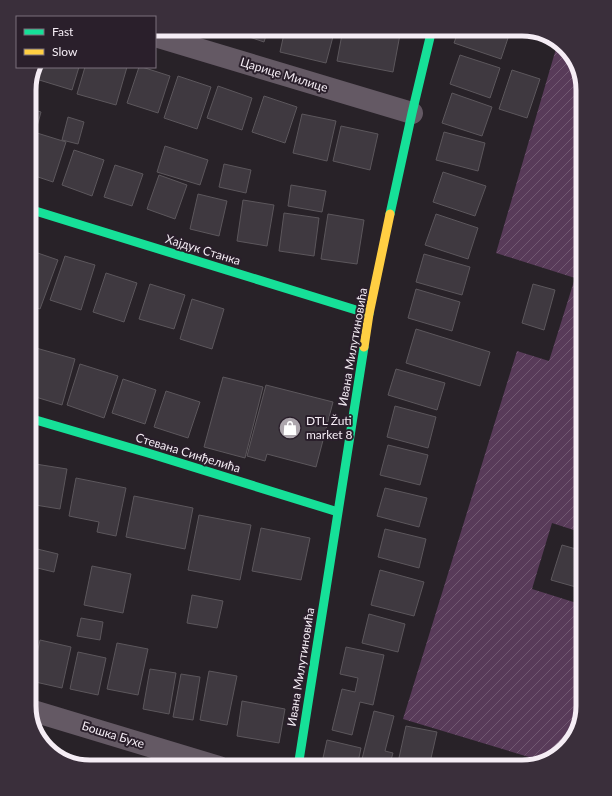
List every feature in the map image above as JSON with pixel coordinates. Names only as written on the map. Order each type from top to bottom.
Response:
[{"type":"street","name":"Царице Милице","points":[[156,36],[412,114]]},
{"type":"street","name":"Ивана Милутиновића","points":[[299,760],[369,314],[430,36]]},
{"type":"street","name":"Хајдук Станка","points":[[36,211],[369,314]]},
{"type":"street","name":"Стевана Синђелића","points":[[36,420],[338,512]]},
{"type":"street","name":"Бошка Бухе","points":[[36,712],[196,760]]},
{"type":"shaded area","points":[[556,48],[567,60],[576,83],[576,531],[552,523],[532,589],[576,603],[576,713],[570,730],[563,742],[552,751],[534,759],[403,719],[517,351],[549,361],[575,278],[496,253]]},
{"type":"building","points":[[246,36],[266,36],[264,42]]},
{"type":"building","points":[[283,36],[333,36],[326,63],[280,52]]},
{"type":"building","points":[[342,36],[400,36],[393,72],[337,61]]},
{"type":"building","points":[[456,36],[509,36],[501,59],[454,43]]},
{"type":"building","points":[[460,55],[500,68],[490,98],[450,84]]},
{"type":"building","points":[[41,68],[79,68],[72,90],[37,79]]},
{"type":"building","points":[[85,68],[127,68],[116,105],[77,94]]},
{"type":"building","points":[[139,68],[145,68],[170,76],[158,113],[127,103]]},
{"type":"building","points":[[512,70],[540,79],[527,118],[499,109]]},
{"type":"building","points":[[178,76],[211,87],[197,129],[164,118]]},
{"type":"building","points":[[218,86],[252,98],[242,130],[207,118]]},
{"type":"building","points":[[452,93],[492,107],[482,136],[442,123]]},
{"type":"building","points":[[264,96],[297,107],[285,143],[252,132]]},
{"type":"building","points":[[36,110],[41,112],[36,130]]},
{"type":"building","points":[[302,114],[336,121],[327,161],[293,153]]},
{"type":"building","points":[[68,117],[84,122],[78,144],[62,140]]},
{"type":"building","points":[[341,126],[378,134],[370,170],[333,161]]},
{"type":"building","points":[[444,132],[485,143],[478,171],[436,160]]},
{"type":"building","points":[[37,133],[66,142],[53,182],[36,176]]},
{"type":"building","points":[[165,146],[208,160],[200,185],[157,172]]},
{"type":"building","points":[[74,150],[104,160],[92,196],[62,185]]},
{"type":"building","points":[[224,164],[251,170],[246,193],[219,187]]},
{"type":"building","points":[[115,165],[143,174],[132,206],[104,197]]},
{"type":"building","points":[[443,172],[486,186],[475,216],[433,202]]},
{"type":"building","points":[[159,175],[187,185],[175,219],[147,209]]},
{"type":"building","points":[[291,185],[326,191],[322,212],[288,206]]},
{"type":"building","points":[[198,194],[227,201],[219,236],[190,229]]},
{"type":"building","points":[[243,200],[274,205],[267,246],[237,241]]},
{"type":"building","points":[[284,213],[319,218],[314,256],[279,251]]},
{"type":"building","points":[[328,214],[364,220],[357,264],[321,259]]},
{"type":"building","points":[[436,214],[478,228],[468,259],[425,245]]},
{"type":"building","points":[[36,252],[58,260],[40,309],[36,308]]},
{"type":"building","points":[[424,254],[470,267],[462,295],[416,282]]},
{"type":"building","points":[[65,256],[95,265],[81,310],[50,300]]},
{"type":"building","points":[[106,273],[137,283],[124,322],[93,312]]},
{"type":"building","points":[[150,284],[185,295],[174,329],[139,319]]},
{"type":"building","points":[[533,284],[555,290],[544,330],[522,323]]},
{"type":"building","points":[[416,289],[460,302],[452,331],[408,318]]},
{"type":"building","points":[[192,299],[224,309],[212,349],[180,339]]},
{"type":"building","points":[[416,329],[490,352],[480,386],[406,363]]},
{"type":"building","points":[[36,348],[75,359],[62,405],[36,397]]},
{"type":"building","points":[[80,364],[118,376],[104,418],[67,405]]},
{"type":"building","points":[[396,369],[445,383],[437,410],[388,395]]},
{"type":"building","points":[[223,377],[263,387],[245,458],[204,447]]},
{"type":"building","points":[[123,379],[156,390],[145,424],[112,413]]},
{"type":"building","name":"DTL Žuti market 8","points":[[266,385],[333,402],[316,467],[267,454],[265,461],[247,456]]},
{"type":"building","points":[[166,391],[200,402],[188,438],[154,427]]},
{"type":"building","points":[[395,406],[436,417],[428,448],[387,437]]},
{"type":"building","points":[[388,445],[428,455],[420,485],[380,475]]},
{"type":"building","points":[[36,464],[67,469],[60,509],[36,505]]},
{"type":"building","points":[[76,478],[126,488],[116,536],[97,532],[99,522],[69,516]]},
{"type":"building","points":[[385,488],[427,498],[419,527],[377,516]]},
{"type":"building","points":[[134,496],[193,508],[185,549],[126,537]]},
{"type":"building","points":[[199,515],[251,525],[240,580],[188,570]]},
{"type":"building","points":[[261,528],[310,538],[301,580],[252,571]]},
{"type":"building","points":[[385,529],[426,539],[419,568],[378,557]]},
{"type":"building","points":[[562,545],[576,549],[576,587],[551,580]]},
{"type":"building","points":[[36,549],[58,554],[54,572],[36,568]]},
{"type":"building","points":[[92,566],[131,574],[123,613],[84,605]]},
{"type":"building","points":[[380,570],[424,582],[414,616],[371,605]]},
{"type":"building","points":[[192,595],[223,601],[217,628],[187,623]]},
{"type":"building","points":[[369,614],[405,624],[398,652],[362,643]]},
{"type":"building","points":[[81,618],[103,622],[100,640],[77,636]]},
{"type":"building","points":[[40,640],[71,647],[62,688],[36,682],[36,658]]},
{"type":"building","points":[[117,643],[148,649],[138,695],[107,689]]},
{"type":"building","points":[[346,647],[384,655],[373,705],[360,702],[352,735],[332,730],[342,689],[355,692],[358,678],[340,674]]},
{"type":"building","points":[[78,652],[106,658],[98,695],[70,689]]},
{"type":"building","points":[[150,669],[176,673],[169,714],[143,709]]},
{"type":"building","points":[[209,671],[237,676],[227,725],[200,720]]},
{"type":"building","points":[[181,674],[200,677],[193,720],[173,717]]},
{"type":"building","points":[[242,701],[285,709],[279,743],[237,736]]},
{"type":"building","points":[[374,711],[394,716],[385,751],[393,753],[391,760],[362,760]]},
{"type":"building","points":[[406,726],[437,732],[431,760],[399,760]]},
{"type":"building","points":[[327,740],[361,748],[358,760],[323,760]]},
{"type":"building","points":[[64,753],[91,760],[83,760]]},
{"type":"traffic: fast","points":[[390,214],[430,36]]},
{"type":"traffic: fast","points":[[36,211],[369,314]]},
{"type":"traffic: fast","points":[[299,760],[364,347]]},
{"type":"traffic: fast","points":[[36,420],[338,512]]},
{"type":"traffic: slow","points":[[364,347],[369,314],[390,214]]},
{"type":"place","name":"DTL Žuti market 8","points":[[290,428]]}]
